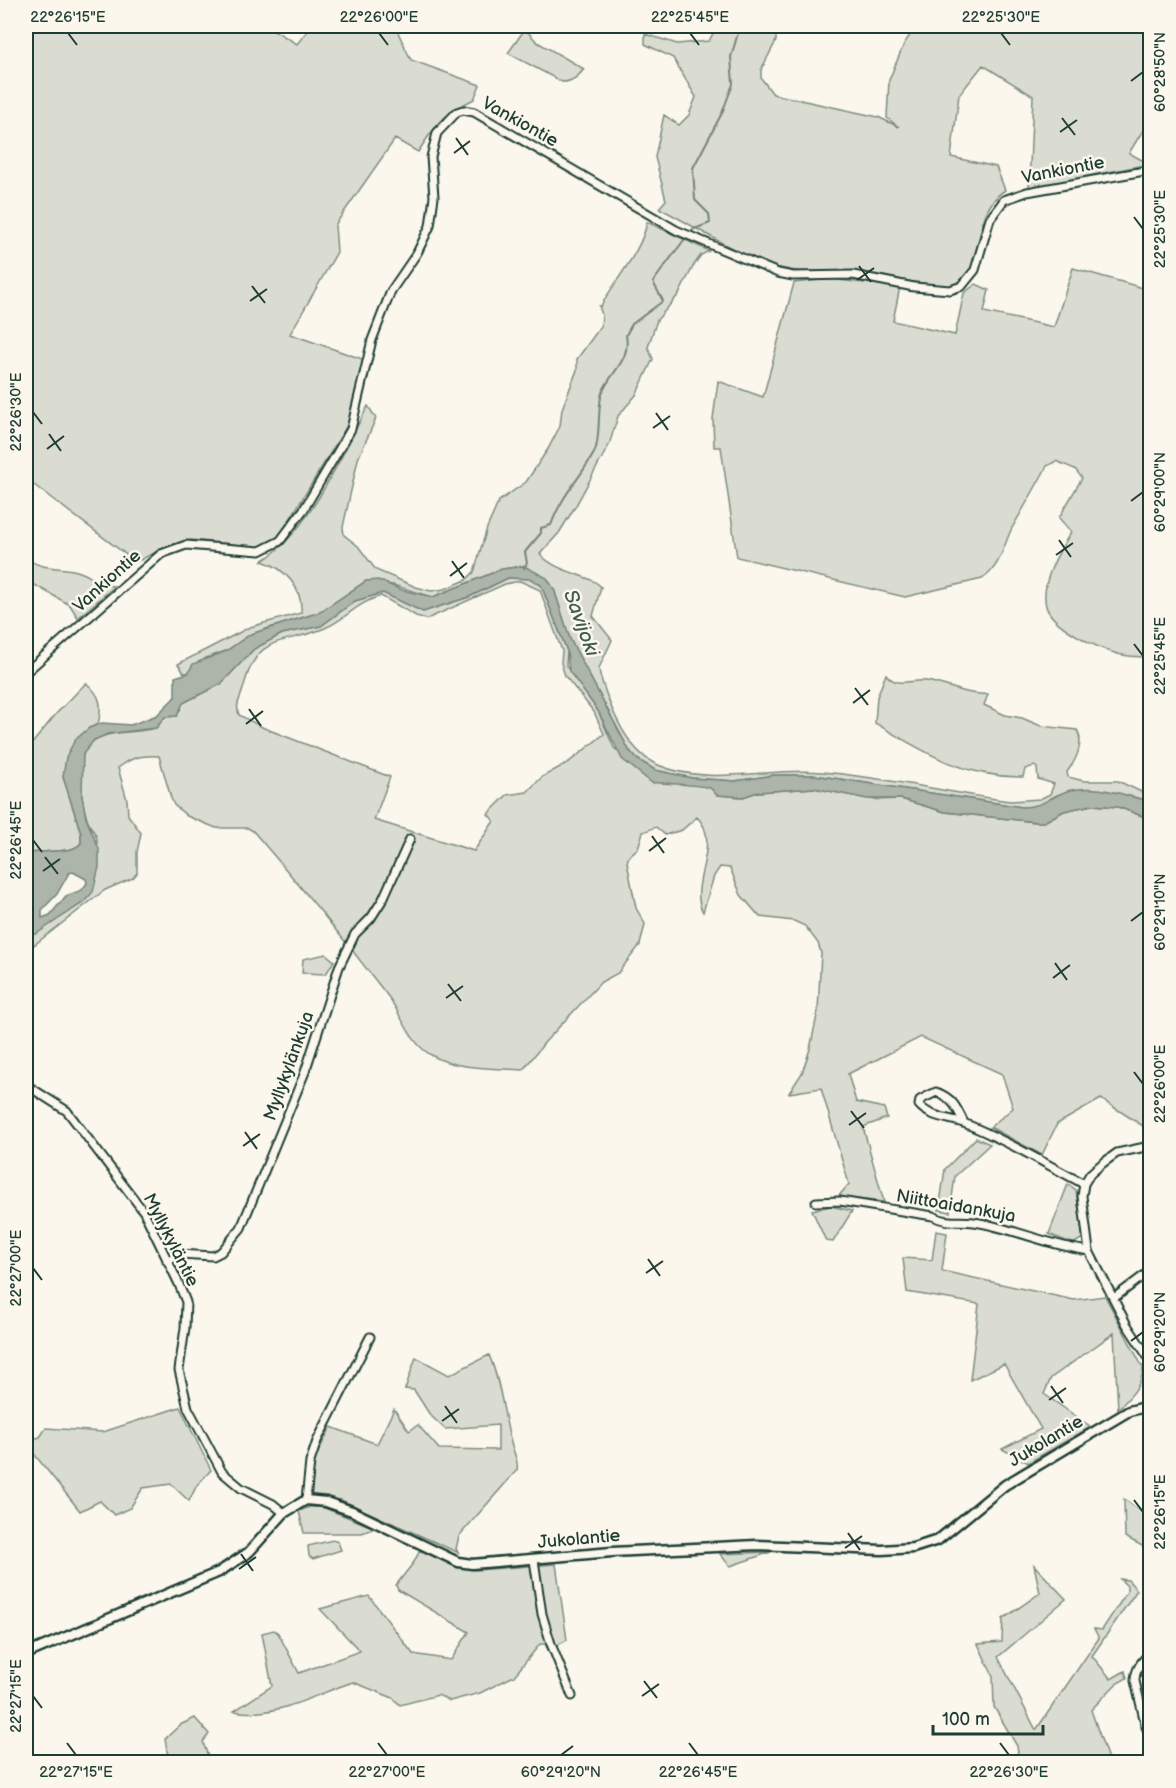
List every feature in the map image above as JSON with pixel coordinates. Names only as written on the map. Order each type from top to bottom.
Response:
[{"type":"street","name":"Vankiontie","points":[[26,672],[161,554],[186,545],[260,551],[280,541],[304,509],[351,429],[372,340],[387,301],[417,253],[430,226],[434,197],[430,157],[437,133],[457,112],[463,110],[474,112],[676,230],[778,273],[793,276],[854,275],[939,291],[962,286],[970,279],[975,270],[990,219],[1004,200],[1028,192],[1150,170]]},
{"type":"street","name":"Myllykylänkuja","points":[[167,1261],[179,1254],[213,1256],[222,1252],[241,1228],[305,1072],[339,967],[355,934],[371,918],[383,899],[410,839]]},
{"type":"street","name":"Myllykyläntie","points":[[28,1086],[58,1104],[75,1120],[144,1212],[186,1302],[179,1371],[188,1408],[222,1472],[241,1488],[273,1504],[284,1513]]},
{"type":"street","points":[[964,1123],[954,1102],[946,1096],[936,1092],[920,1100],[919,1105],[925,1112],[964,1123],[1003,1140],[1084,1184]]},
{"type":"street","points":[[1150,1146],[1117,1153],[1090,1174],[1084,1184],[1082,1196],[1089,1251],[1127,1325],[1150,1360]]},
{"type":"street","name":"Niittoaidankuja","points":[[816,1202],[840,1201],[933,1216],[945,1222],[975,1222],[1072,1249],[1089,1251]]},
{"type":"street","points":[[1114,1298],[1150,1271]]},
{"type":"street","points":[[26,1654],[219,1572],[249,1552],[284,1513],[306,1500],[310,1461],[317,1441],[370,1337]]},
{"type":"street","name":"Jukolantie","points":[[306,1500],[352,1511],[458,1562],[486,1564],[612,1552],[757,1545],[882,1550],[913,1548],[938,1540],[999,1489],[1113,1420],[1129,1411],[1150,1406]]},
{"type":"street","points":[[534,1560],[548,1634],[572,1696]]},
{"type":"street","points":[[1150,1653],[1135,1674],[1146,1727],[1150,1734]]},
{"type":"shaded area","points":[[26,26],[267,26],[297,44],[311,26],[395,26],[411,60],[480,85],[474,99],[455,109],[442,121],[418,152],[395,139],[335,225],[337,252],[290,334],[365,360],[348,424],[279,537],[260,547],[191,540],[168,546],[136,562],[26,479]]},
{"type":"shaded area","points":[[717,26],[776,26],[776,41],[761,70],[761,78],[773,94],[878,117],[899,127],[887,118],[889,80],[904,44],[916,26],[1150,26],[1150,119],[1129,153],[1149,164],[1029,188],[1033,96],[983,65],[959,95],[951,157],[996,167],[1005,190],[994,200],[987,212],[974,264],[962,282],[942,286],[868,273],[808,272],[773,266],[729,247],[659,208],[666,200],[655,157],[664,115],[679,125],[689,115],[696,97],[673,58],[645,44],[645,34],[677,44],[709,41]]},
{"type":"shaded area","points":[[525,29],[537,42],[584,69],[569,81],[562,82],[508,53]]},
{"type":"shaded area","points":[[647,222],[709,251],[701,255],[679,294],[657,320],[648,347],[653,359],[636,395],[618,416],[609,445],[575,507],[559,533],[540,554],[564,570],[590,579],[601,587],[593,616],[612,640],[599,668],[600,675],[614,713],[628,739],[637,750],[658,765],[698,775],[822,772],[1011,801],[1040,799],[1050,794],[1054,784],[1038,779],[1037,768],[1034,766],[1025,769],[1023,777],[982,773],[963,768],[910,744],[875,723],[877,697],[886,674],[890,679],[900,682],[926,681],[964,692],[988,694],[984,705],[1005,715],[1022,718],[1041,726],[1077,730],[1080,741],[1076,758],[1067,772],[1068,777],[1084,781],[1118,781],[1150,796],[1150,801],[1108,792],[1076,790],[1055,796],[1038,805],[1022,807],[814,775],[774,775],[735,781],[692,778],[655,770],[637,759],[629,750],[570,639],[554,589],[524,566],[502,569],[433,597],[393,585],[366,581],[320,612],[251,634],[226,651],[206,658],[188,673],[184,673],[178,664],[250,627],[301,613],[299,595],[291,580],[278,569],[262,561],[279,548],[310,512],[368,406],[376,418],[358,459],[343,527],[344,535],[358,546],[376,570],[416,587],[431,591],[445,589],[466,580],[474,572],[487,528],[499,501],[526,482],[560,426],[562,409],[577,370],[577,359],[601,326],[602,315],[599,306],[640,244]]},
{"type":"shaded area","points":[[1073,268],[1150,290],[1150,657],[1122,655],[1088,642],[1066,629],[1050,614],[1046,606],[1048,577],[1071,532],[1059,518],[1082,478],[1075,469],[1056,461],[1047,466],[1012,528],[1001,556],[982,579],[905,597],[737,557],[721,447],[714,447],[713,419],[718,381],[763,397],[794,283],[829,279],[900,287],[893,321],[955,335],[964,293],[976,284],[989,290],[984,312],[1054,327]]},
{"type":"shaded area","points":[[26,558],[46,567],[80,572],[101,583],[115,586],[78,618],[70,605],[26,580]]},
{"type":"shaded area","points":[[524,566],[547,578],[554,589],[570,639],[629,750],[637,759],[655,770],[692,778],[735,781],[774,775],[814,775],[1022,807],[1037,805],[1071,790],[1092,788],[1150,801],[1150,819],[1118,807],[1092,805],[1064,811],[1044,822],[1036,822],[945,812],[901,799],[867,799],[814,788],[758,792],[743,797],[717,795],[707,787],[652,783],[622,759],[598,711],[569,671],[567,651],[541,585],[531,579],[508,578],[469,597],[423,612],[383,593],[355,601],[321,626],[282,634],[254,649],[221,684],[183,703],[177,716],[165,717],[156,728],[108,734],[94,740],[83,754],[82,796],[86,818],[99,849],[99,867],[93,892],[84,902],[36,934],[26,934],[26,854],[71,849],[81,843],[81,833],[63,777],[66,757],[75,740],[89,728],[102,723],[131,725],[157,715],[175,697],[175,677],[188,673],[193,664],[226,651],[251,634],[320,612],[366,581],[378,580],[402,590],[433,597],[502,569]],"holes":[[[73,872],[86,879],[87,883],[82,890],[66,896],[50,915],[42,918],[42,910],[57,894],[69,873]]]},
{"type":"shaded area","points":[[508,578],[531,579],[541,585],[567,651],[566,666],[598,711],[614,748],[656,781],[704,786],[711,788],[717,795],[743,797],[758,792],[814,788],[875,800],[901,799],[945,812],[1036,822],[1044,822],[1064,811],[1092,805],[1118,807],[1150,819],[1150,1127],[1143,1126],[1101,1099],[1057,1124],[1042,1155],[990,1127],[1013,1108],[1002,1074],[921,1037],[848,1074],[856,1102],[884,1108],[887,1118],[863,1127],[884,1202],[838,1197],[849,1184],[821,1088],[789,1093],[802,1073],[818,1011],[821,953],[818,943],[805,926],[794,921],[760,917],[741,895],[730,868],[720,867],[714,876],[703,912],[699,901],[699,889],[707,839],[704,827],[697,817],[682,830],[665,835],[656,827],[643,832],[638,848],[629,856],[627,862],[636,908],[645,924],[640,945],[618,973],[601,982],[545,1042],[523,1070],[454,1064],[425,1051],[412,1036],[371,974],[253,831],[248,828],[216,828],[187,816],[174,805],[159,756],[137,758],[118,768],[127,800],[128,815],[141,833],[137,852],[137,873],[133,878],[105,890],[34,945],[31,936],[84,902],[97,839],[88,822],[80,777],[83,756],[93,741],[116,733],[156,728],[165,717],[177,716],[183,703],[221,684],[254,649],[282,634],[321,626],[355,601],[383,593],[423,612],[469,597]],"holes":[[[520,581],[540,590],[562,651],[561,663],[565,676],[594,712],[604,734],[569,762],[542,777],[527,792],[507,795],[488,814],[494,821],[474,851],[374,820],[390,777],[264,728],[239,715],[238,705],[249,671],[264,649],[283,640],[325,628],[372,599],[381,596],[416,616],[427,619],[505,584]]]},
{"type":"shaded area","points":[[86,683],[95,692],[100,702],[98,725],[89,728],[63,777],[81,833],[81,843],[71,849],[26,854],[26,751],[56,714]]},
{"type":"shaded area","points":[[326,954],[334,961],[326,974],[302,973],[303,959]]},
{"type":"shaded area","points":[[976,1138],[990,1144],[955,1176],[950,1212],[939,1210],[945,1169]]},
{"type":"shaded area","points":[[1068,1184],[1076,1190],[1083,1238],[1073,1244],[1049,1234]]},
{"type":"shaded area","points":[[831,1206],[852,1211],[833,1242],[826,1241],[812,1210]]},
{"type":"shaded area","points":[[936,1231],[947,1233],[942,1271],[1074,1300],[1105,1296],[1143,1368],[1138,1385],[1131,1395],[1118,1409],[1114,1333],[1051,1378],[1044,1394],[1091,1427],[1028,1463],[1002,1449],[1041,1429],[1004,1364],[970,1380],[979,1304],[907,1292],[903,1258],[932,1260]]},
{"type":"shaded area","points":[[489,1355],[517,1459],[517,1470],[459,1536],[456,1549],[459,1553],[341,1500],[309,1495],[313,1462],[331,1427],[377,1444],[394,1409],[409,1431],[418,1425],[439,1449],[498,1450],[498,1425],[445,1429],[430,1415],[414,1390],[405,1389],[416,1357],[449,1375]]},
{"type":"shaded area","points":[[180,1407],[211,1470],[197,1485],[189,1501],[171,1484],[143,1488],[130,1508],[114,1515],[100,1501],[80,1511],[26,1444],[26,1441],[40,1437],[46,1428],[103,1432]]},
{"type":"shaded area","points":[[1124,1499],[1148,1516],[1150,1512],[1150,1550],[1125,1537]]},
{"type":"shaded area","points":[[310,1507],[322,1507],[375,1528],[362,1533],[304,1533],[299,1511]]},
{"type":"shaded area","points":[[333,1540],[338,1542],[341,1550],[313,1559],[309,1556],[308,1546]]},
{"type":"shaded area","points":[[420,1550],[457,1567],[476,1570],[556,1564],[567,1640],[548,1650],[545,1644],[540,1644],[514,1676],[480,1693],[450,1701],[438,1695],[400,1705],[393,1698],[353,1682],[280,1709],[250,1713],[234,1711],[272,1686],[262,1633],[274,1630],[278,1633],[299,1673],[360,1651],[320,1609],[369,1596],[413,1654],[451,1660],[469,1632],[398,1590],[396,1585],[414,1562]]},
{"type":"shaded area","points":[[771,1552],[730,1566],[720,1554]]},
{"type":"shaded area","points":[[1034,1565],[1066,1599],[998,1657],[1036,1730],[1099,1638],[1094,1629],[1102,1630],[1127,1592],[1127,1586],[1120,1579],[1128,1580],[1137,1590],[1092,1656],[1111,1679],[1125,1671],[1127,1678],[1116,1684],[1091,1710],[1109,1762],[1011,1762],[1018,1752],[1017,1746],[994,1707],[993,1676],[978,1644],[1002,1642],[1003,1619],[1040,1593]]},
{"type":"shaded area","points":[[195,1718],[209,1734],[203,1742],[210,1762],[169,1762],[165,1739],[180,1725]]},
{"type":"waterway","points":[[692,230],[710,223],[709,214],[695,200],[693,168],[722,113],[733,84],[731,57],[740,26]]},
{"type":"waterway","points":[[524,568],[527,563],[525,552],[541,533],[541,528],[551,525],[560,504],[594,453],[598,441],[602,393],[626,352],[626,335],[632,324],[663,301],[653,282],[684,240]]},
{"type":"water label","name":"Savijoki","points":[[581,623]]}]
